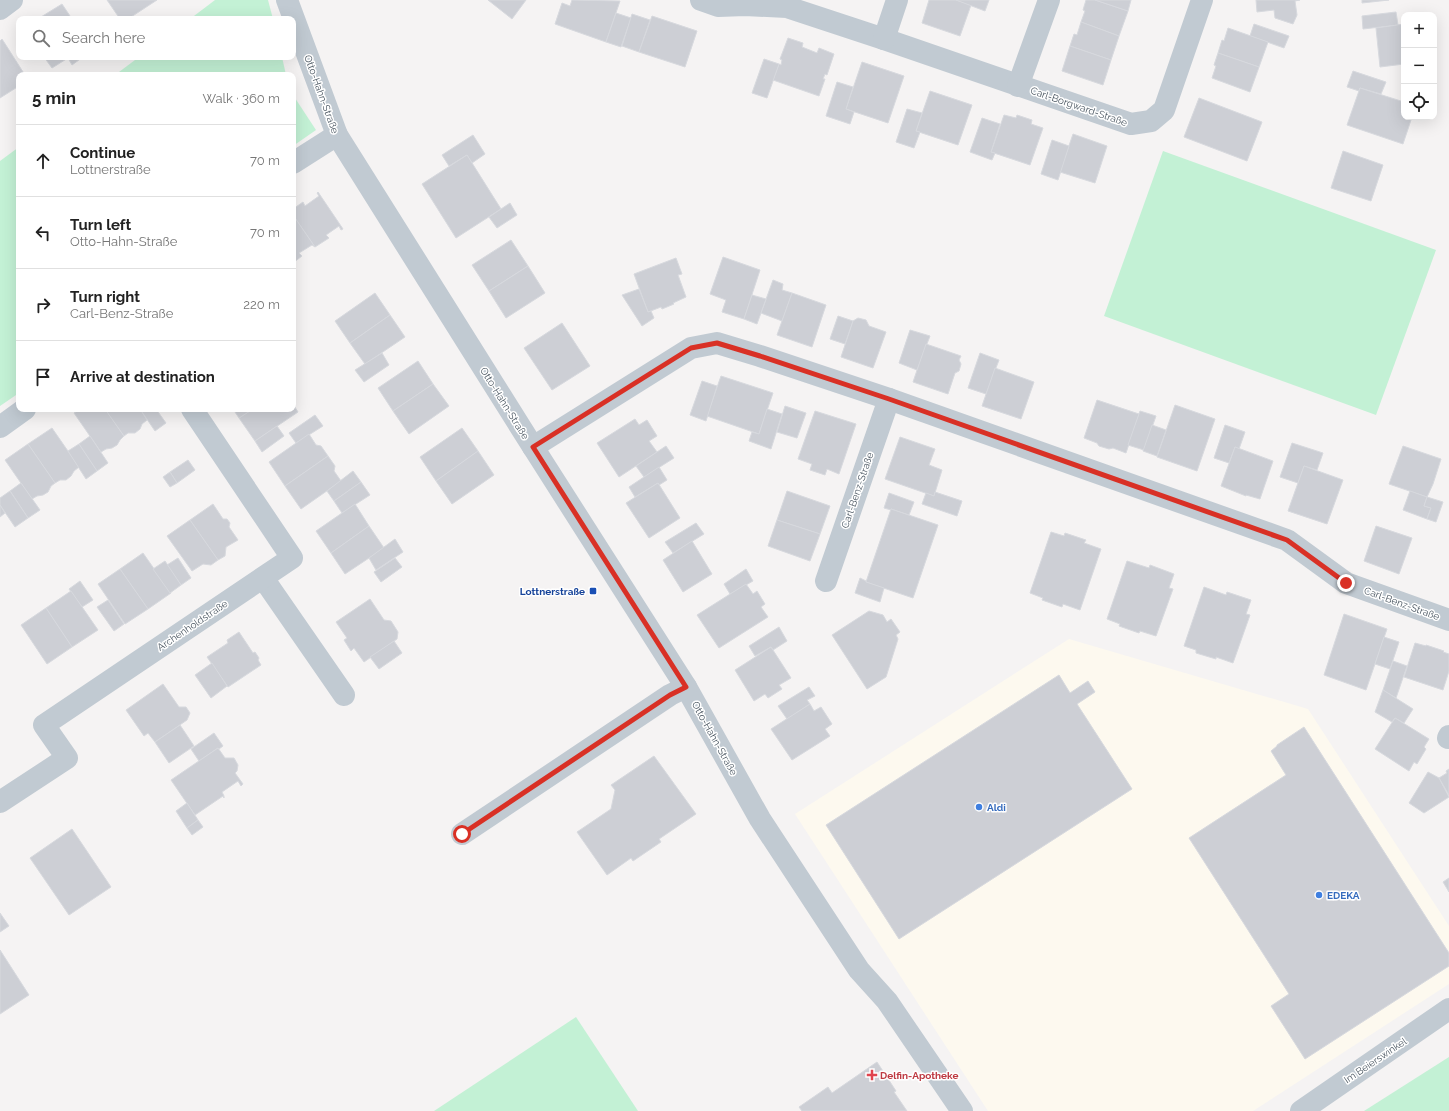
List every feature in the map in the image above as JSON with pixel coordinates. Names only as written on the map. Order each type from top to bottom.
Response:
[{"type":"street","points":[[0,9],[12,0]]},
{"type":"street","name":"Otto-Hahn-Straße","points":[[287,0],[293,16]]},
{"type":"street","name":"Carl-Borgward-Straße","points":[[701,0],[718,6],[746,2],[787,7],[1131,124],[1151,121],[1164,110],[1202,0]]},
{"type":"street","points":[[884,39],[897,0]]},
{"type":"street","name":"Carl-Borgward-Straße","points":[[1018,86],[1049,0]]},
{"type":"street","name":"Otto-Hahn-Straße","points":[[296,24],[337,135],[686,687],[760,819],[859,970],[887,1001],[962,1111]]},
{"type":"street","points":[[296,161],[337,135]]},
{"type":"street","name":"Carl-Benz-Straße","points":[[533,447],[691,348],[717,343],[889,399],[1287,540],[1346,583],[1449,620]]},
{"type":"street","name":"Carl-Benz-Straße","points":[[826,581],[889,399]]},
{"type":"street","points":[[0,427],[21,412]]},
{"type":"street","name":"Archenholdstraße","points":[[0,802],[67,758],[44,724],[292,558],[194,412]]},
{"type":"street","points":[[263,578],[344,695]]},
{"type":"street","points":[[462,834],[670,695],[686,687]]},
{"type":"street","name":"Im Beierswinkel","points":[[1301,1111],[1449,1009]]},
{"type":"shaded area","points":[[1069,639],[1308,709],[1449,926],[1449,984],[1253,1111],[988,1111],[795,814]]},
{"type":"green space","points":[[215,0],[268,0],[272,16],[194,16]]},
{"type":"green space","points":[[135,60],[283,60],[285,72],[119,72]]},
{"type":"green space","points":[[296,100],[316,130],[296,144]]},
{"type":"green space","points":[[16,149],[16,395],[0,406],[0,161]]},
{"type":"green space","points":[[1163,151],[1436,250],[1376,415],[1104,316]]},
{"type":"green space","points":[[576,1017],[638,1111],[434,1111]]},
{"type":"green space","points":[[1449,1057],[1449,1111],[1364,1111]]},
{"type":"building","points":[[107,0],[157,0],[133,16],[118,16]]},
{"type":"building","points":[[488,0],[526,0],[512,19]]},
{"type":"building","points":[[572,0],[620,1],[606,42],[555,24],[562,3],[570,6]]},
{"type":"building","points":[[929,0],[956,0],[971,5],[960,36],[922,23]]},
{"type":"building","points":[[956,0],[989,0],[985,11]]},
{"type":"building","points":[[1086,0],[1095,0],[1128,11],[1119,36],[1081,22],[1085,11],[1083,10]]},
{"type":"building","points":[[1095,0],[1131,0],[1128,11]]},
{"type":"building","points":[[1256,0],[1300,0],[1295,1],[1297,15],[1293,24],[1275,18],[1274,10],[1257,12]]},
{"type":"building","points":[[1362,0],[1389,0],[1362,3]]},
{"type":"building","points":[[62,4],[70,16],[43,16]]},
{"type":"building","points":[[1396,12],[1398,25],[1363,29],[1362,16]]},
{"type":"building","points":[[616,13],[631,18],[621,47],[606,42]]},
{"type":"building","points":[[632,14],[650,20],[639,52],[622,46]]},
{"type":"building","points":[[652,16],[697,31],[685,67],[639,52]]},
{"type":"building","points":[[1081,22],[1119,36],[1111,60],[1070,46],[1074,34],[1077,35]]},
{"type":"building","points":[[1254,24],[1289,36],[1284,48],[1250,36]]},
{"type":"building","points":[[1401,24],[1401,64],[1380,67],[1376,28]]},
{"type":"building","points":[[1228,28],[1268,42],[1259,67],[1218,53]]},
{"type":"building","points":[[788,38],[803,43],[802,47],[817,53],[819,48],[834,54],[827,75],[825,74],[823,79],[825,79],[819,96],[773,80],[779,64],[781,65],[782,60],[780,59]]},
{"type":"building","points":[[2,39],[23,72],[16,72],[16,88],[0,98],[0,41]]},
{"type":"building","points":[[1070,46],[1111,60],[1103,85],[1062,71]]},
{"type":"building","points":[[1218,53],[1259,67],[1250,92],[1212,78]]},
{"type":"building","points":[[764,59],[779,64],[767,98],[752,93]]},
{"type":"building","points":[[46,60],[65,60],[52,68]]},
{"type":"building","points":[[69,60],[79,60],[72,65]]},
{"type":"building","points":[[862,62],[904,76],[888,123],[846,109]]},
{"type":"building","points":[[1353,71],[1386,82],[1381,94],[1360,88],[1359,91],[1347,87]]},
{"type":"building","points":[[837,82],[853,87],[846,109],[854,112],[850,124],[826,116]]},
{"type":"building","points":[[1360,88],[1401,101],[1401,120],[1411,120],[1403,144],[1347,125]]},
{"type":"building","points":[[930,91],[972,105],[958,145],[916,131]]},
{"type":"building","points":[[1199,98],[1262,122],[1247,161],[1184,137]]},
{"type":"building","points":[[907,109],[922,113],[916,131],[920,132],[914,148],[896,142]]},
{"type":"building","points":[[1004,115],[1016,118],[1017,115],[1032,120],[1031,124],[1043,128],[1030,165],[991,152]]},
{"type":"building","points":[[982,118],[1000,124],[991,152],[995,153],[992,160],[970,152]]},
{"type":"building","points":[[1073,134],[1107,146],[1095,183],[1060,172]]},
{"type":"building","points":[[473,135],[485,154],[472,163],[467,155],[449,166],[442,155]]},
{"type":"building","points":[[1052,140],[1069,146],[1058,180],[1041,174]]},
{"type":"building","points":[[1343,151],[1383,165],[1371,201],[1331,188]]},
{"type":"building","points":[[467,155],[501,209],[456,238],[422,184]]},
{"type":"building","points":[[318,192],[343,229],[341,230],[339,226],[326,235],[329,238],[315,247],[296,219],[296,207],[303,202],[305,206],[319,196],[317,193]]},
{"type":"building","points":[[510,203],[517,215],[497,228],[489,217]]},
{"type":"building","points":[[296,219],[315,247],[312,245],[299,253],[302,256],[296,261]]},
{"type":"building","points":[[511,240],[528,266],[489,291],[472,265]]},
{"type":"building","points":[[723,257],[760,270],[744,319],[722,312],[726,300],[710,294]]},
{"type":"building","points":[[676,258],[682,274],[678,275],[686,297],[662,309],[661,307],[648,312],[634,274]]},
{"type":"building","points":[[528,266],[545,293],[506,318],[489,291]]},
{"type":"building","points":[[773,280],[783,284],[782,290],[792,293],[782,321],[761,313]]},
{"type":"building","points":[[639,289],[648,312],[651,311],[654,318],[642,326],[622,295]]},
{"type":"building","points":[[375,293],[390,315],[350,343],[335,321]]},
{"type":"building","points":[[792,293],[826,305],[812,347],[777,335]]},
{"type":"building","points":[[752,295],[766,299],[757,324],[744,319]]},
{"type":"building","points":[[390,315],[405,337],[365,364],[350,343]]},
{"type":"building","points":[[838,316],[853,321],[845,344],[830,339]]},
{"type":"building","points":[[858,318],[866,320],[869,326],[886,332],[873,368],[841,357],[853,321]]},
{"type":"building","points":[[562,323],[590,366],[552,390],[524,348]]},
{"type":"building","points":[[910,330],[930,336],[917,370],[899,363]]},
{"type":"building","points":[[926,344],[961,356],[959,360],[961,364],[959,371],[955,373],[948,394],[913,382]]},
{"type":"building","points":[[382,353],[389,365],[364,382],[355,370]]},
{"type":"building","points":[[980,353],[999,360],[986,394],[968,388]]},
{"type":"building","points":[[418,361],[433,384],[393,411],[378,388]]},
{"type":"building","points":[[995,368],[1034,382],[1021,419],[982,406]]},
{"type":"building","points":[[721,376],[773,393],[759,434],[707,416]]},
{"type":"building","points":[[702,381],[717,386],[706,421],[690,415]]},
{"type":"building","points":[[433,384],[449,406],[409,434],[393,411]]},
{"type":"building","points":[[1097,400],[1139,414],[1126,453],[1113,448],[1109,449],[1099,446],[1097,443],[1084,438]]},
{"type":"building","points":[[1175,405],[1215,419],[1197,471],[1157,457]]},
{"type":"building","points":[[785,406],[806,413],[797,438],[777,432]]},
{"type":"building","points":[[296,409],[298,412],[255,441],[239,418],[248,412],[296,412]]},
{"type":"building","points":[[767,409],[782,414],[771,449],[749,441],[752,432],[759,434]]},
{"type":"building","points":[[815,411],[856,424],[839,474],[827,469],[825,475],[810,470],[812,464],[798,459]]},
{"type":"building","points":[[1140,411],[1156,416],[1144,450],[1128,445]]},
{"type":"building","points":[[107,412],[124,436],[117,445],[101,452],[74,413]]},
{"type":"building","points":[[107,412],[142,412],[147,420],[135,433],[128,433],[124,436]]},
{"type":"building","points":[[142,412],[158,412],[166,423],[155,431]]},
{"type":"building","points":[[235,412],[248,412],[239,418]]},
{"type":"building","points":[[315,415],[323,426],[296,443],[289,433]]},
{"type":"building","points":[[635,419],[639,425],[647,420],[657,436],[649,441],[657,452],[619,477],[597,443]]},
{"type":"building","points":[[1152,425],[1166,430],[1157,456],[1143,451]]},
{"type":"building","points":[[1225,425],[1245,432],[1239,449],[1235,447],[1229,463],[1214,458]]},
{"type":"building","points":[[277,426],[284,436],[262,452],[255,441]]},
{"type":"building","points":[[52,428],[79,467],[66,480],[60,480],[55,483],[28,444]]},
{"type":"building","points":[[462,428],[478,451],[436,481],[420,457]]},
{"type":"building","points":[[309,434],[316,445],[321,446],[328,456],[285,486],[269,462]]},
{"type":"building","points":[[90,436],[108,463],[97,471],[79,444]]},
{"type":"building","points":[[900,437],[935,449],[929,465],[942,470],[934,496],[885,479]]},
{"type":"building","points":[[1292,443],[1323,453],[1317,470],[1304,466],[1298,483],[1280,477]]},
{"type":"building","points":[[28,444],[55,483],[51,486],[48,492],[32,499],[5,460]]},
{"type":"building","points":[[79,444],[97,471],[86,479],[68,451]]},
{"type":"building","points":[[666,446],[674,458],[644,477],[636,466]]},
{"type":"building","points":[[1403,446],[1441,459],[1427,497],[1389,484]]},
{"type":"building","points":[[1235,447],[1273,461],[1260,499],[1246,496],[1221,486]]},
{"type":"building","points":[[478,451],[494,475],[452,504],[436,481]]},
{"type":"building","points":[[328,456],[335,466],[334,471],[341,481],[301,509],[285,486]]},
{"type":"building","points":[[188,460],[195,470],[177,483],[170,472]]},
{"type":"building","points":[[1304,466],[1343,480],[1327,524],[1288,511]]},
{"type":"building","points":[[659,467],[667,480],[659,485],[658,483],[635,497],[629,487]]},
{"type":"building","points":[[353,471],[361,482],[334,501],[327,491]]},
{"type":"building","points":[[170,472],[177,483],[170,487],[163,477]]},
{"type":"building","points":[[361,482],[370,495],[342,513],[334,501]]},
{"type":"building","points":[[21,483],[40,510],[28,518],[10,491]]},
{"type":"building","points":[[658,483],[680,518],[649,538],[626,503]]},
{"type":"building","points":[[10,491],[28,518],[15,527],[0,505],[0,498]]},
{"type":"building","points":[[787,491],[830,506],[820,534],[777,520]]},
{"type":"building","points":[[1410,491],[1427,497],[1424,506],[1431,508],[1427,519],[1403,510]]},
{"type":"building","points":[[935,492],[962,501],[957,516],[922,504],[926,493],[934,496]]},
{"type":"building","points":[[889,493],[914,502],[909,515],[884,508]]},
{"type":"building","points":[[1427,497],[1443,502],[1436,522],[1427,519],[1431,508],[1424,506]]},
{"type":"building","points":[[213,504],[223,519],[227,519],[230,523],[229,527],[238,540],[226,547],[225,556],[218,560],[190,520]]},
{"type":"building","points":[[355,504],[369,526],[331,553],[316,531]]},
{"type":"building","points":[[0,505],[5,513],[0,517]]},
{"type":"building","points":[[891,509],[938,525],[913,598],[866,582]]},
{"type":"building","points":[[190,520],[218,560],[211,565],[203,564],[192,571],[167,536]]},
{"type":"building","points":[[777,520],[820,534],[810,561],[768,546]]},
{"type":"building","points":[[696,523],[704,534],[673,553],[665,542]]},
{"type":"building","points":[[369,526],[384,548],[345,574],[331,553]]},
{"type":"building","points":[[1376,526],[1412,538],[1399,574],[1364,561]]},
{"type":"building","points":[[1051,532],[1064,536],[1065,533],[1086,540],[1084,543],[1101,549],[1080,610],[1063,604],[1062,607],[1042,600],[1043,598],[1030,593]]},
{"type":"building","points":[[395,539],[403,552],[376,570],[369,558]]},
{"type":"building","points":[[692,541],[712,574],[683,592],[663,560]]},
{"type":"building","points":[[143,553],[171,593],[148,609],[120,569]]},
{"type":"building","points":[[178,558],[191,578],[181,585],[167,565]]},
{"type":"building","points":[[395,558],[402,567],[381,582],[374,572]]},
{"type":"building","points":[[165,561],[181,585],[170,593],[153,569]]},
{"type":"building","points":[[1127,561],[1149,568],[1150,565],[1174,574],[1169,588],[1173,589],[1156,636],[1140,631],[1139,633],[1119,626],[1120,624],[1107,619]]},
{"type":"building","points":[[120,569],[148,609],[125,624],[98,584]]},
{"type":"building","points":[[746,569],[753,581],[730,594],[724,584]]},
{"type":"building","points":[[860,578],[866,582],[884,588],[880,602],[855,593]]},
{"type":"building","points":[[80,581],[93,600],[82,607],[69,589]]},
{"type":"building","points":[[746,584],[753,594],[757,591],[765,604],[761,607],[768,617],[719,648],[697,615]]},
{"type":"building","points":[[1204,587],[1226,595],[1227,592],[1251,600],[1246,614],[1250,615],[1233,663],[1216,657],[1216,659],[1196,653],[1196,650],[1184,646]]},
{"type":"building","points":[[71,591],[98,630],[72,647],[46,608]]},
{"type":"building","points":[[370,599],[384,620],[391,621],[398,632],[397,639],[364,662],[354,648],[351,651],[344,640],[347,638],[336,622]]},
{"type":"building","points":[[108,600],[124,624],[114,631],[97,607]]},
{"type":"building","points":[[46,608],[72,647],[47,664],[21,625]]},
{"type":"building","points":[[869,611],[883,615],[887,622],[891,619],[900,632],[896,635],[898,639],[886,677],[867,689],[832,635]]},
{"type":"building","points":[[1344,614],[1387,629],[1366,690],[1324,675]]},
{"type":"building","points":[[779,627],[787,641],[773,650],[771,647],[755,656],[749,646]]},
{"type":"building","points":[[239,632],[253,653],[255,652],[259,658],[258,660],[261,665],[228,687],[207,657],[228,643],[227,640]]},
{"type":"building","points":[[1384,637],[1399,642],[1390,669],[1375,664]]},
{"type":"building","points":[[394,641],[402,653],[379,669],[370,657]]},
{"type":"building","points":[[1415,643],[1426,645],[1449,654],[1449,671],[1443,690],[1404,677]]},
{"type":"building","points":[[771,647],[791,678],[779,685],[782,689],[768,698],[765,694],[754,701],[735,670]]},
{"type":"building","points":[[1393,661],[1407,666],[1396,698],[1383,690]]},
{"type":"building","points":[[212,663],[227,686],[211,698],[195,675]]},
{"type":"building","name":"Aldi","points":[[1059,675],[1070,693],[1088,681],[1095,692],[1077,704],[1132,789],[899,939],[826,825]]},
{"type":"building","points":[[163,684],[179,707],[186,707],[190,713],[187,720],[155,742],[148,733],[144,736],[126,710]]},
{"type":"building","points":[[809,687],[815,696],[807,700],[810,704],[787,719],[778,706]]},
{"type":"building","points":[[1383,690],[1413,709],[1404,723],[1395,718],[1392,722],[1375,712]]},
{"type":"building","points":[[810,704],[814,711],[821,707],[832,724],[825,729],[830,736],[792,760],[771,729]]},
{"type":"building","points":[[1395,718],[1429,739],[1424,747],[1426,749],[1417,764],[1414,762],[1409,771],[1375,749]]},
{"type":"building","points":[[180,725],[194,746],[169,763],[155,742]]},
{"type":"building","name":"EDEKA","points":[[1304,727],[1449,953],[1449,966],[1305,1059],[1271,1006],[1289,994],[1189,838],[1286,775],[1271,751],[1277,745]]},
{"type":"building","points":[[214,733],[223,746],[199,761],[191,749]]},
{"type":"building","points":[[218,748],[225,758],[234,758],[238,765],[235,773],[243,784],[241,786],[238,781],[222,792],[224,798],[223,796],[195,815],[171,780]]},
{"type":"building","points":[[654,756],[696,814],[659,839],[661,842],[633,861],[631,858],[607,875],[577,832],[611,809],[615,790],[611,785]]},
{"type":"building","points":[[1449,769],[1449,795],[1439,778],[1447,773],[1446,771]]},
{"type":"building","points":[[1428,772],[1439,778],[1449,797],[1424,813],[1409,803]]},
{"type":"building","points":[[187,803],[198,820],[187,828],[176,811]]},
{"type":"building","points":[[198,820],[203,827],[192,835],[187,828]]},
{"type":"building","points":[[72,829],[111,887],[69,915],[30,858]]},
{"type":"building","points":[[1449,878],[1449,892],[1443,882]]},
{"type":"building","points":[[0,913],[9,926],[0,932]]},
{"type":"building","points":[[0,950],[29,995],[0,1014]]},
{"type":"building","name":"Delfin-Apotheke","points":[[877,1062],[907,1111],[802,1111],[799,1107],[828,1087],[832,1093]]},
{"type":"place","name":"Lottnerstraße","points":[[593,591]]},
{"type":"place","name":"Aldi","points":[[979,807]]},
{"type":"place","name":"EDEKA","points":[[1319,895]]},
{"type":"place","name":"Delfin-Apotheke","points":[[872,1075]]},
{"type":"route","points":[[462,834],[670,695],[686,687],[618,578],[533,447],[691,348],[717,343],[760,356],[889,399],[1043,455],[1287,540],[1346,583]]}]
